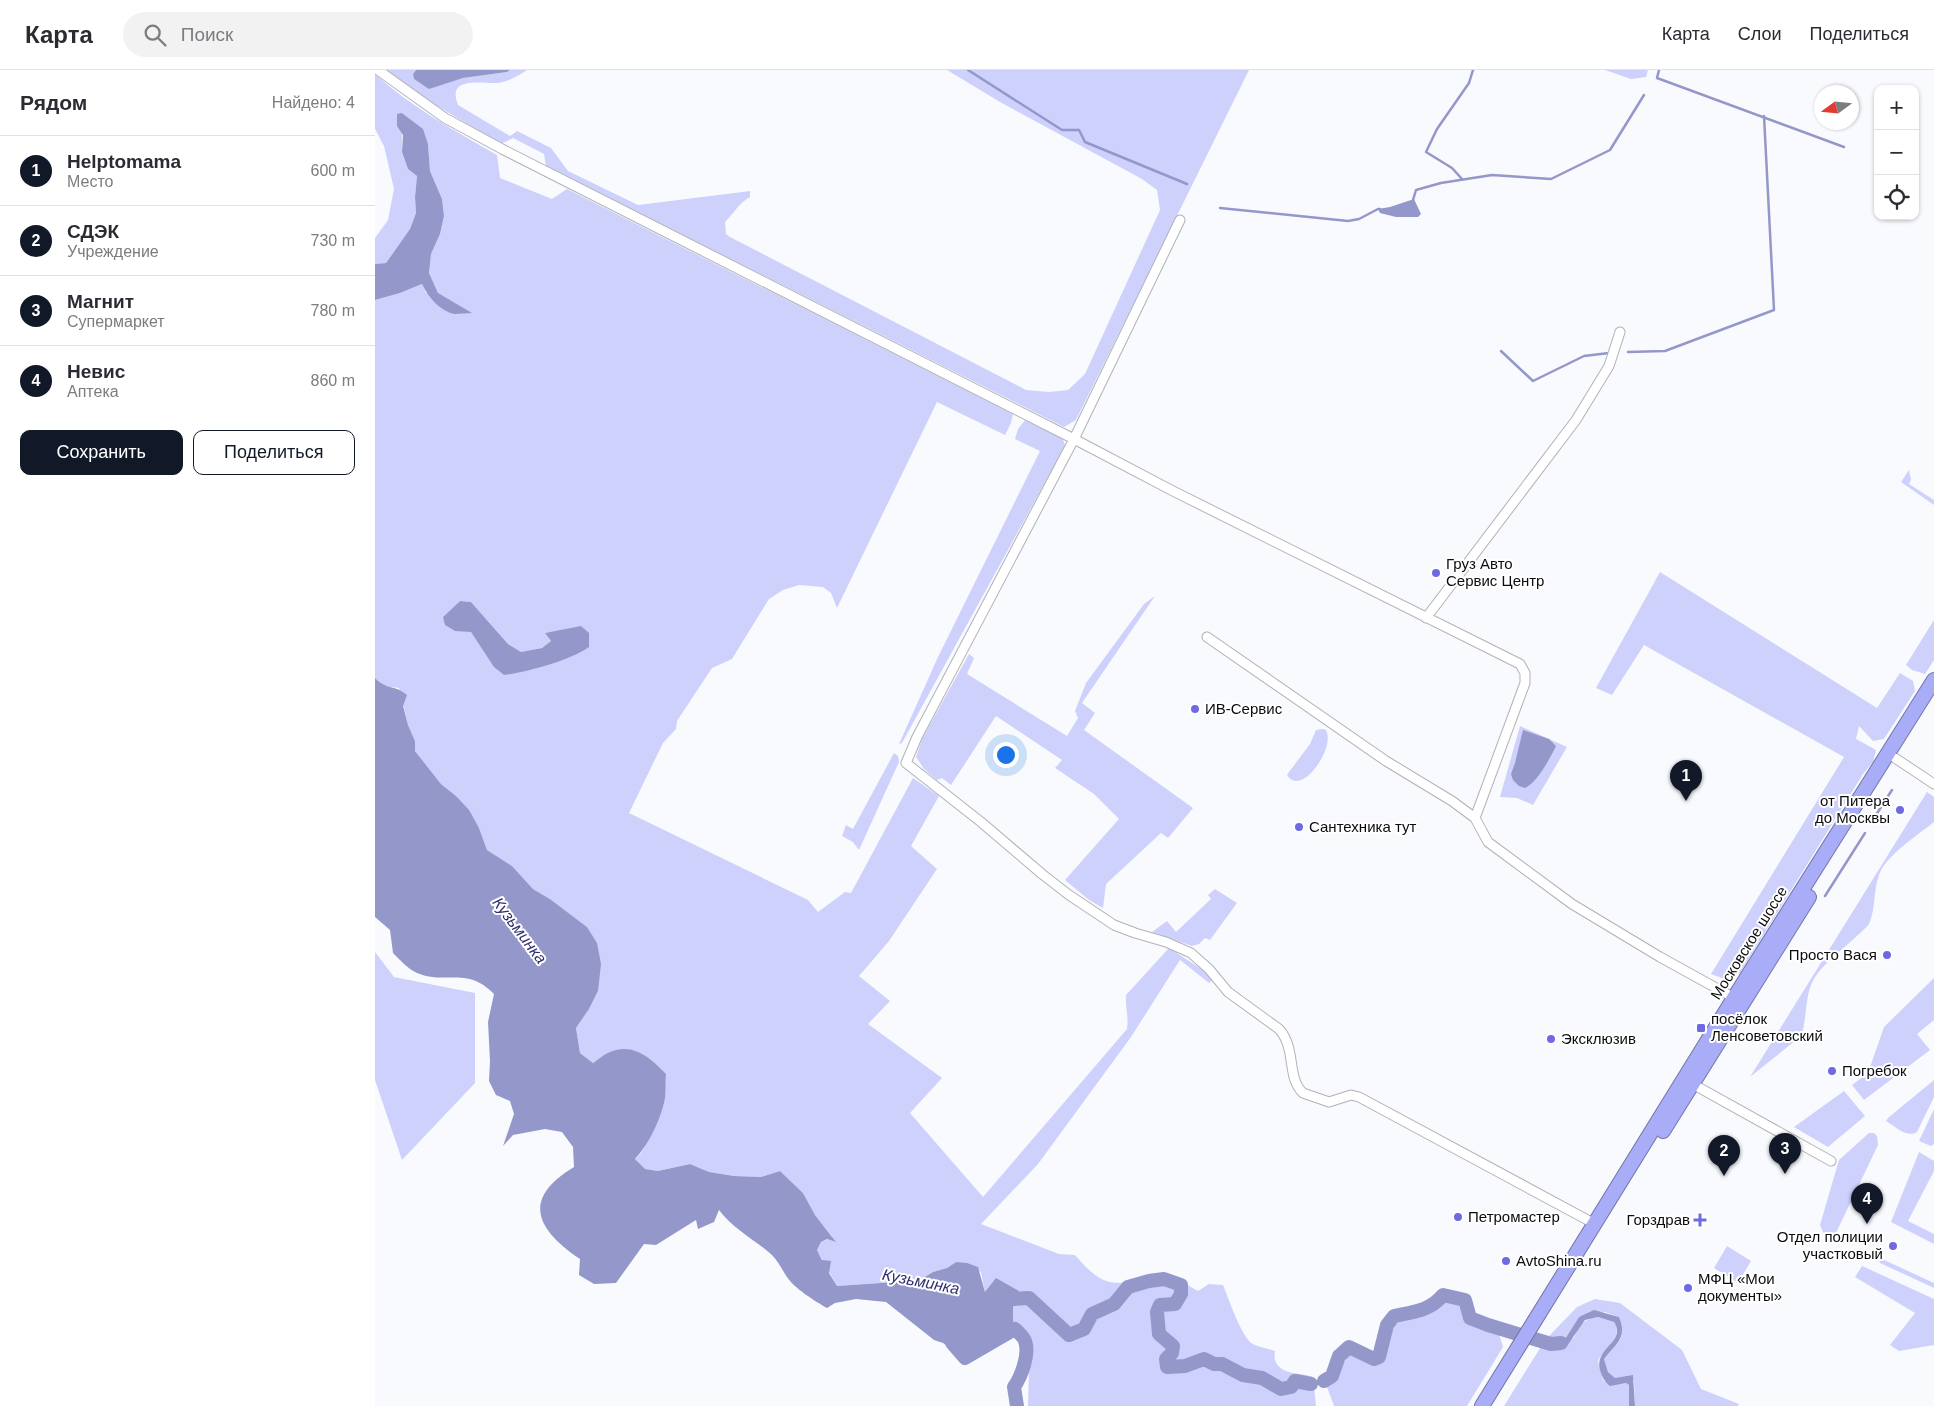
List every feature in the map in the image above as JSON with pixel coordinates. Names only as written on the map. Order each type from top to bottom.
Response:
[{"type":"highway","name":"Московское шоссе","points":[[1739,1001],[1934,680]]},
{"type":"highway","name":"Московское шоссе","points":[[1535,1330],[1739,1001],[1934,696]]},
{"type":"highway","name":"Московское шоссе","points":[[1535,1330],[1595,1224],[1689,1081]]},
{"type":"highway","points":[[1482,1406],[1535,1330]]},
{"type":"highway","points":[[1493,1406],[1521,1352]]},
{"type":"street","points":[[378,70],[438,114],[502,149],[1074,438],[1173,491],[1520,664],[1525,673],[1525,683],[1475,818]]},
{"type":"street","points":[[1180,220],[1074,438],[917,737],[906,763],[981,822],[1042,874],[1086,907],[1114,925],[1180,947],[1200,960],[1228,992],[1279,1029],[1285,1036],[1289,1046],[1295,1080],[1303,1094],[1329,1102],[1351,1095],[1359,1097],[1595,1224]]},
{"type":"street","points":[[1426,618],[1576,420],[1609,366],[1620,332]]},
{"type":"street","points":[[1207,637],[1386,761],[1453,801],[1475,818],[1488,842],[1572,904],[1660,957],[1739,1001]]},
{"type":"street","points":[[1895,758],[1934,784]]},
{"type":"street","points":[[1689,1081],[1831,1161]]},
{"type":"shaded area","points":[[387,70],[416,70],[413,74],[414,79],[429,88],[463,78],[510,70],[527,70],[513,78],[498,83],[476,82],[461,85],[457,89],[456,95],[458,105],[510,136],[517,131],[551,148],[568,171],[638,205],[750,191],[750,197],[739,205],[725,222],[726,234],[730,237],[1026,390],[1049,392],[1068,390],[1085,374],[1160,210],[1157,190],[1142,179],[1000,102],[947,70],[1249,70],[1076,420],[1064,427],[546,166],[544,154],[513,138],[501,144],[424,98]]},
{"type":"shaded area","points":[[1605,70],[1648,70],[1646,77],[1631,79]]},
{"type":"shaded area","points":[[375,74],[418,108],[497,155],[500,178],[552,199],[567,189],[1013,414],[1005,435],[937,402],[837,608],[831,593],[823,587],[799,585],[783,590],[769,599],[732,659],[712,668],[677,721],[676,729],[663,743],[629,813],[808,900],[818,912],[845,892],[851,893],[913,778],[939,796],[911,846],[937,869],[889,941],[859,976],[890,1001],[868,1024],[942,1078],[910,1113],[983,1197],[1127,1029],[1126,995],[1169,948],[1206,972],[1213,980],[1209,983],[1180,960],[1131,1037],[1038,1164],[981,1224],[1059,1254],[1075,1255],[1096,1276],[1109,1282],[1124,1282],[1159,1273],[1174,1277],[1198,1291],[1209,1284],[1223,1285],[1240,1326],[1249,1341],[1255,1345],[1275,1351],[1275,1360],[1281,1369],[1313,1377],[1316,1406],[1028,1406],[1029,1368],[1019,1369],[1022,1356],[1027,1352],[1023,1348],[1024,1343],[1015,1322],[1013,1328],[1013,1304],[1019,1291],[985,1293],[981,1272],[956,1262],[947,1268],[933,1272],[910,1286],[896,1282],[837,1286],[817,1250],[821,1242],[828,1239],[835,1242],[815,1215],[803,1193],[780,1171],[761,1177],[734,1176],[709,1172],[690,1164],[658,1171],[644,1169],[635,1159],[641,1153],[657,1122],[610,1052],[593,1063],[580,1053],[576,1028],[598,991],[587,927],[550,899],[533,889],[512,866],[487,850],[479,828],[456,796],[441,784],[415,751],[415,741],[408,725],[399,688],[383,686],[375,678],[375,300],[422,284],[426,293],[438,293],[429,273],[431,254],[440,234],[444,216],[442,199],[430,171],[428,144],[409,118],[402,113],[402,152],[408,169],[417,176],[416,213],[410,229],[386,263],[375,264],[375,238],[388,220],[394,189],[384,146],[375,129]],"holes":[[[460,601],[471,602],[508,644],[521,652],[542,648],[551,641],[545,633],[561,631],[574,655],[538,667],[479,642],[471,632],[443,617]]]},
{"type":"shaded area","points":[[1025,420],[1063,439],[1065,446],[902,743],[899,744],[938,657],[1040,451],[1015,439],[1018,429]]},
{"type":"shaded area","points":[[1909,470],[1911,480],[1909,484],[1934,500],[1934,505],[1901,482]]},
{"type":"shaded area","points":[[1660,572],[1877,708],[1900,673],[1913,681],[1915,691],[1884,739],[1873,741],[1859,726],[1856,739],[1876,750],[1873,762],[1863,774],[1740,973],[1727,980],[1711,974],[1844,757],[1644,645],[1612,695],[1596,688]]},
{"type":"shaded area","points":[[1155,596],[1082,703],[1095,713],[1084,730],[1193,808],[1168,838],[1161,833],[1106,884],[1103,908],[1089,900],[1065,880],[1119,819],[1094,794],[1055,768],[1062,760],[996,716],[951,785],[942,778],[937,780],[924,769],[916,757],[922,739],[969,654],[974,658],[967,674],[1067,736],[1078,718],[1075,711],[1086,683],[1144,604]]},
{"type":"shaded area","points":[[1934,620],[1934,660],[1925,674],[1912,670],[1906,665]]},
{"type":"shaded area","points":[[1520,726],[1567,747],[1533,805],[1517,798],[1500,797]]},
{"type":"shaded area","points":[[1316,730],[1326,730],[1328,738],[1322,758],[1308,776],[1300,780],[1293,780],[1287,775],[1310,744]]},
{"type":"shaded area","points":[[894,753],[898,756],[899,762],[859,850],[853,842],[842,836],[846,825],[853,829]]},
{"type":"shaded area","points":[[1927,792],[1934,797],[1934,822],[1895,853],[1882,868],[1877,881],[1873,912],[1869,924],[1823,967],[1812,983],[1801,1036],[1750,1077]]},
{"type":"shaded area","points":[[1215,889],[1237,903],[1210,940],[1205,938],[1199,944],[1192,946],[1152,932],[1167,921],[1176,932],[1211,899],[1208,895]]},
{"type":"shaded area","points":[[375,952],[394,977],[475,993],[475,1083],[402,1160],[375,1080]]},
{"type":"shaded area","points":[[1934,978],[1934,1020],[1917,1034],[1930,1050],[1864,1100],[1852,1085],[1868,1073],[1884,1027]]},
{"type":"shaded area","points":[[1934,1080],[1934,1097],[1917,1132],[1914,1134],[1906,1133],[1886,1121],[1888,1118]]},
{"type":"shaded area","points":[[1844,1091],[1865,1116],[1828,1147],[1794,1127]]},
{"type":"shaded area","points":[[1934,1109],[1934,1144],[1931,1146],[1919,1141]]},
{"type":"shaded area","points":[[1869,1133],[1874,1133],[1877,1136],[1878,1145],[1834,1237],[1828,1237],[1820,1225],[1839,1160]]},
{"type":"shaded area","points":[[1919,1152],[1934,1161],[1934,1171],[1908,1221],[1934,1234],[1934,1244],[1891,1222]]},
{"type":"shaded area","points":[[1727,1246],[1751,1261],[1738,1283],[1714,1268]]},
{"type":"shaded area","points":[[1882,1259],[1934,1283],[1934,1288],[1880,1263],[1879,1260]]},
{"type":"shaded area","points":[[1862,1266],[1934,1299],[1934,1345],[1899,1351],[1890,1345],[1915,1313],[1855,1277]]},
{"type":"shaded area","points":[[1450,1299],[1459,1304],[1465,1322],[1499,1334],[1503,1347],[1467,1406],[1334,1406],[1327,1387],[1336,1377],[1346,1355],[1381,1363],[1393,1323],[1417,1317]]},
{"type":"shaded area","points":[[1595,1299],[1620,1303],[1682,1350],[1701,1389],[1739,1404],[1738,1406],[1635,1406],[1634,1380],[1625,1377],[1615,1378],[1608,1372],[1604,1359],[1620,1340],[1622,1330],[1619,1317],[1605,1312],[1579,1317],[1565,1339],[1553,1341],[1547,1338],[1577,1307]]},
{"type":"shaded area","points":[[1598,1317],[1614,1322],[1617,1333],[1598,1361],[1603,1380],[1610,1385],[1626,1383],[1629,1385],[1629,1406],[1504,1406],[1542,1345],[1551,1348],[1574,1338],[1583,1323]]},
{"type":"water","points":[[416,70],[510,70],[463,78],[429,89],[414,79],[413,74]]},
{"type":"water","points":[[402,113],[423,129],[428,144],[430,171],[442,199],[444,216],[440,234],[431,254],[429,273],[438,293],[472,313],[450,313],[431,299],[422,284],[375,300],[375,264],[386,263],[410,229],[416,213],[417,176],[408,169],[402,152],[403,135],[397,126],[397,114]]},
{"type":"water","points":[[1414,199],[1421,214],[1418,217],[1396,217],[1380,213],[1378,209],[1390,207]]},
{"type":"water","points":[[460,601],[471,602],[508,644],[521,652],[542,648],[551,641],[545,633],[581,626],[589,633],[589,647],[571,657],[548,665],[504,675],[494,667],[471,632],[455,631],[445,625],[443,617]]},
{"type":"water","points":[[375,678],[384,685],[407,695],[403,706],[415,741],[415,751],[441,784],[469,810],[479,828],[487,850],[512,866],[533,889],[550,899],[587,927],[597,943],[601,964],[598,991],[576,1028],[580,1053],[593,1063],[618,1049],[634,1050],[648,1057],[666,1074],[665,1098],[661,1114],[650,1139],[635,1159],[645,1169],[658,1171],[690,1164],[709,1172],[734,1176],[761,1177],[780,1171],[803,1193],[815,1215],[836,1242],[827,1239],[821,1242],[817,1250],[822,1260],[831,1261],[829,1273],[837,1286],[896,1282],[910,1286],[933,1272],[947,1268],[956,1262],[967,1263],[978,1267],[985,1292],[996,1278],[1019,1291],[1013,1304],[1013,1328],[964,1358],[943,1343],[934,1340],[886,1302],[856,1299],[835,1303],[827,1308],[795,1286],[772,1255],[737,1228],[719,1210],[714,1222],[698,1229],[696,1220],[656,1245],[644,1244],[616,1283],[594,1284],[579,1275],[580,1259],[553,1236],[545,1225],[541,1214],[541,1202],[546,1191],[557,1179],[574,1167],[573,1147],[562,1132],[545,1129],[513,1135],[503,1146],[514,1114],[510,1101],[496,1095],[489,1081],[488,1022],[494,994],[475,981],[465,978],[437,977],[417,973],[393,953],[390,930],[375,917]]},
{"type":"water","points":[[1523,730],[1549,739],[1556,746],[1539,775],[1525,788],[1519,786],[1513,780],[1511,774]]},
{"type":"water","points":[[1594,1310],[1619,1317],[1622,1330],[1621,1335],[1604,1359],[1608,1372],[1615,1378],[1633,1375],[1635,1406],[1629,1406],[1629,1385],[1626,1383],[1610,1386],[1603,1379],[1600,1370],[1599,1362],[1601,1356],[1616,1335],[1617,1329],[1614,1322],[1598,1317],[1585,1320],[1567,1346],[1551,1348],[1542,1345],[1547,1338],[1553,1341],[1565,1339],[1579,1317]]},
{"type":"waterway","points":[[968,70],[1062,130],[1079,130],[1085,142],[1187,184]]},
{"type":"waterway","points":[[1462,179],[1452,168],[1426,152],[1437,129],[1469,83],[1473,70]]},
{"type":"waterway","points":[[1659,70],[1657,78],[1844,147]]},
{"type":"waterway","points":[[1413,200],[1416,190],[1441,183],[1492,175],[1551,179],[1610,150],[1644,95]]},
{"type":"waterway","points":[[1628,352],[1665,351],[1774,310],[1764,116]]},
{"type":"waterway","points":[[1220,208],[1348,221],[1359,219],[1380,209]]},
{"type":"waterway","points":[[1501,351],[1533,381],[1584,356],[1609,353]]},
{"type":"waterway","points":[[1874,818],[1892,790]]},
{"type":"waterway","points":[[1825,896],[1865,833]]},
{"type":"waterway","name":"Кузьминка","points":[[998,1300],[1029,1298],[1069,1335],[1084,1329],[1092,1314],[1114,1304],[1128,1287],[1164,1279],[1181,1285],[1181,1294],[1175,1304],[1160,1305],[1157,1312],[1159,1334],[1173,1346],[1172,1353],[1166,1359],[1167,1367],[1185,1366],[1204,1359],[1214,1364],[1222,1364],[1243,1375],[1262,1378],[1281,1389],[1291,1387],[1295,1381],[1311,1384]]},
{"type":"waterway","name":"Кузьминка","points":[[1324,1381],[1332,1376],[1339,1356],[1349,1347],[1374,1359],[1379,1357],[1387,1325],[1394,1316],[1427,1308],[1443,1295],[1465,1300],[1470,1318],[1551,1344],[1561,1343]]},
{"type":"waterway","points":[[952,1343],[965,1358],[1015,1329],[1025,1341],[1026,1346],[1026,1359],[1014,1387],[1017,1406]]},
{"type":"place","name":"Груз Авто Сервис Центр","points":[[1436,573]]},
{"type":"place","name":"ИВ-Сервис","points":[[1195,709]]},
{"type":"place","name":"Helptomama","points":[[1686,801]]},
{"type":"place","name":"от Питера до Москвы","points":[[1900,810]]},
{"type":"place","name":"Сантехника тут","points":[[1299,827]]},
{"type":"place","name":"Просто Вася","points":[[1887,955]]},
{"type":"place","name":"посёлок Ленсоветовский","points":[[1701,1028]]},
{"type":"place","name":"Эксклюзив","points":[[1551,1039]]},
{"type":"place","name":"Погребок","points":[[1832,1071]]},
{"type":"place","name":"Магнит","points":[[1785,1174]]},
{"type":"place","name":"СДЭК","points":[[1724,1176]]},
{"type":"place","name":"Петромастер","points":[[1458,1217]]},
{"type":"place","name":"Горздрав","points":[[1700,1220]]},
{"type":"place","name":"Невис","points":[[1867,1224]]},
{"type":"place","name":"Отдел полиции участковый","points":[[1893,1246]]},
{"type":"place","name":"AvtoShina.ru","points":[[1506,1261]]},
{"type":"place","name":"МФЦ «Мои документы»","points":[[1688,1288]]}]
